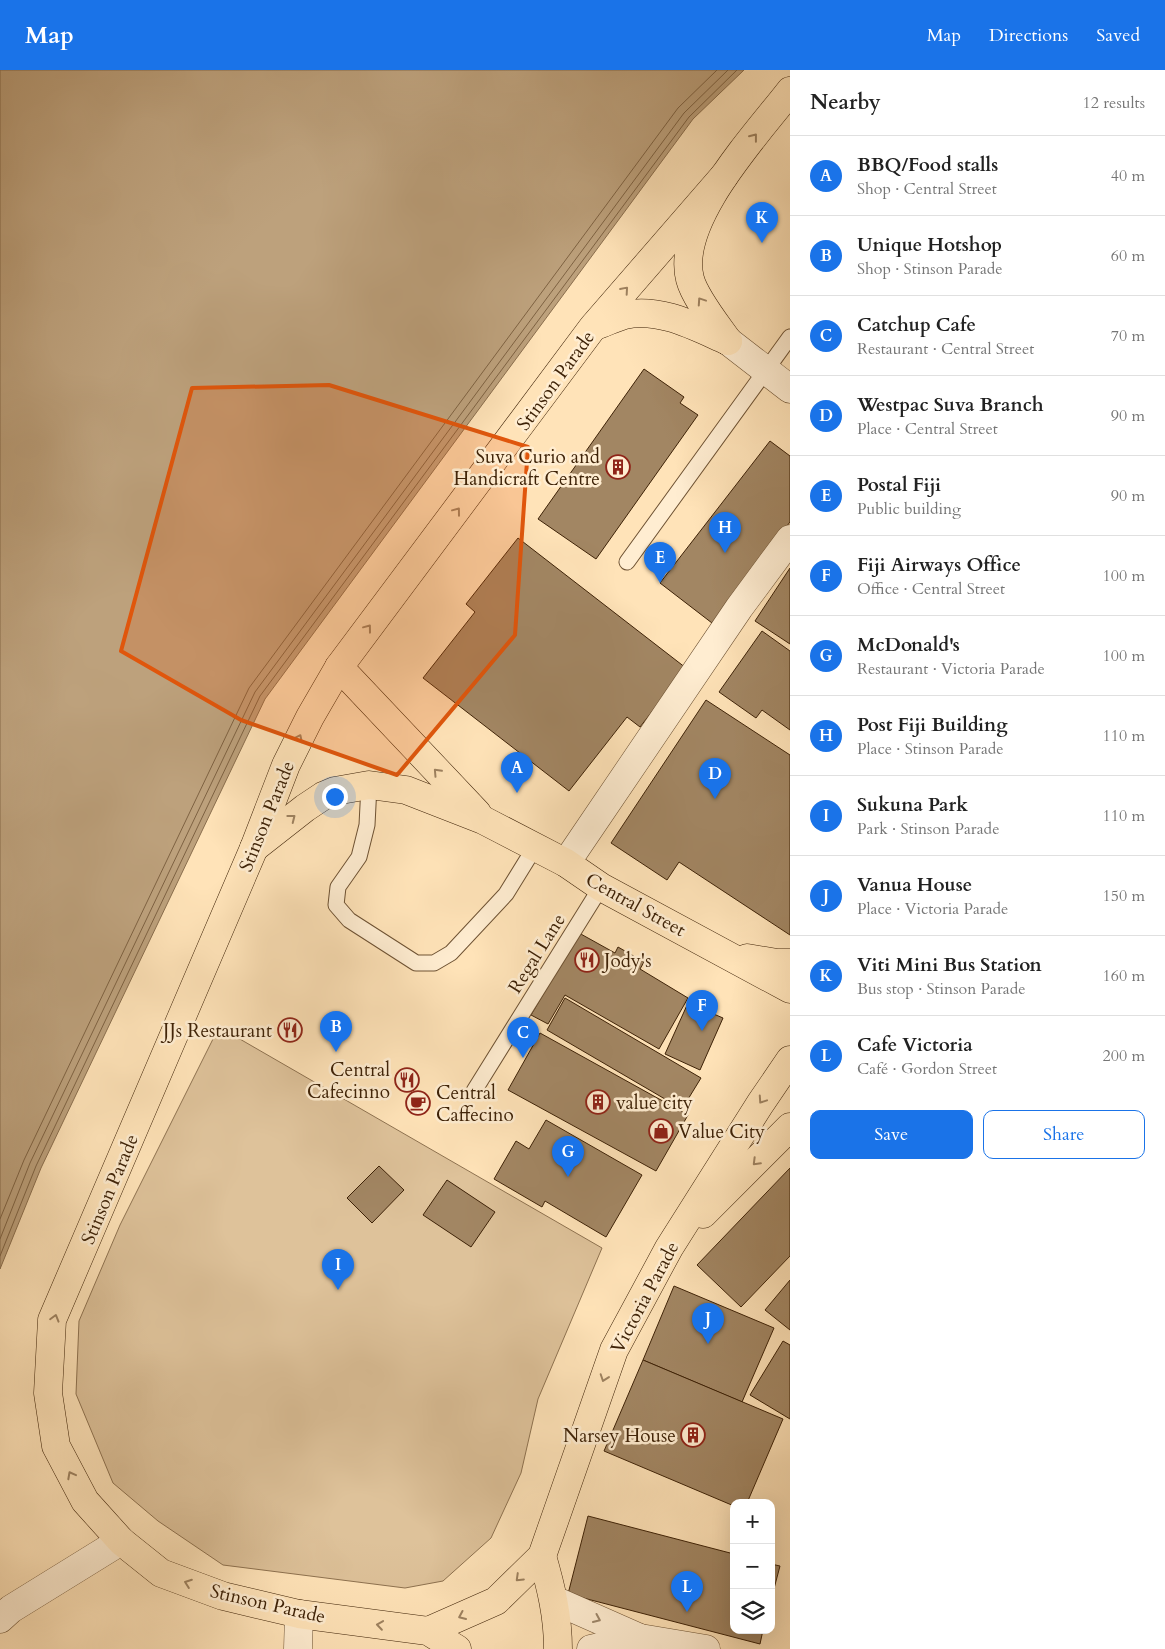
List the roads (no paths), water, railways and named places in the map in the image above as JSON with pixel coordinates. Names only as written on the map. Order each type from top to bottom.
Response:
[{"type":"main road","points":[[728,341],[695,291],[688,271],[691,240],[696,227],[724,176],[790,91]]},
{"type":"main road","name":"Stinson Parade","points":[[457,1649],[428,1631],[299,1614],[223,1596],[161,1573],[121,1540],[85,1501],[56,1446],[48,1393],[52,1320],[254,848],[286,765],[310,717],[339,667],[593,327],[724,176]]},
{"type":"main road","points":[[593,327],[624,315],[659,315],[681,321],[728,341]]},
{"type":"main road","name":"Central Street","points":[[339,667],[483,820]]},
{"type":"main road","name":"Central Street","points":[[254,848],[323,796],[350,787],[369,785],[406,790],[483,820],[566,863],[601,887],[790,989]]},
{"type":"main road","points":[[724,953],[777,963],[790,963]]},
{"type":"main road","name":"Victoria Parade","points":[[428,1631],[496,1600],[542,1556],[614,1350],[669,1248],[790,1060]]},
{"type":"main road","points":[[669,1248],[790,1127]]},
{"type":"main road","points":[[542,1556],[554,1600],[558,1649]]},
{"type":"street","points":[[728,341],[790,389]]},
{"type":"street","points":[[566,863],[739,608],[790,539]]},
{"type":"street","points":[[0,1619],[11,1609],[121,1540]]},
{"type":"street","points":[[554,1600],[640,1638],[706,1649]]},
{"type":"street","points":[[298,1649],[299,1614]]},
{"type":"street","points":[[591,1649],[640,1638]]},
{"type":"lane","points":[[627,562],[790,337]]},
{"type":"lane","points":[[369,785],[367,825],[359,857],[338,887],[336,905],[349,920],[416,963],[434,963],[451,953],[506,894],[535,847]]},
{"type":"lane","name":"Regal Lane","points":[[474,1091],[601,887]]},
{"type":"water","points":[[0,70],[744,70],[693,119],[265,699],[41,1168],[0,1269]]},
{"type":"place","name":"Viti Mini Bus Station","points":[[762,243]]},
{"type":"place","name":"Suva Curio and Handicraft Centre","points":[[618,467]]},
{"type":"place","name":"Post Fiji Building","points":[[725,553]]},
{"type":"place","name":"Postal Fiji","points":[[660,583]]},
{"type":"place","name":"BBQ/Food stalls","points":[[517,793]]},
{"type":"place","name":"Westpac Suva Branch","points":[[715,799]]},
{"type":"place","name":"Jody's","points":[[587,960]]},
{"type":"place","name":"JJs Restaurant","points":[[290,1030]]},
{"type":"place","name":"Fiji Airways Office","points":[[702,1031]]},
{"type":"place","name":"Unique Hotshop","points":[[336,1052]]},
{"type":"place","name":"Catchup Cafe","points":[[523,1058]]},
{"type":"place","name":"Central Cafecinno","points":[[407,1080]]},
{"type":"place","name":"value city","points":[[598,1102]]},
{"type":"place","name":"Central Caffecino","points":[[418,1103]]},
{"type":"place","name":"Value City","points":[[661,1131]]},
{"type":"place","name":"McDonald's","points":[[568,1177]]},
{"type":"place","name":"Sukuna Park","points":[[338,1290]]},
{"type":"place","name":"Vanua House","points":[[708,1344]]},
{"type":"place","name":"Narsey House","points":[[693,1435]]},
{"type":"place","name":"Cafe Victoria","points":[[687,1612]]}]
